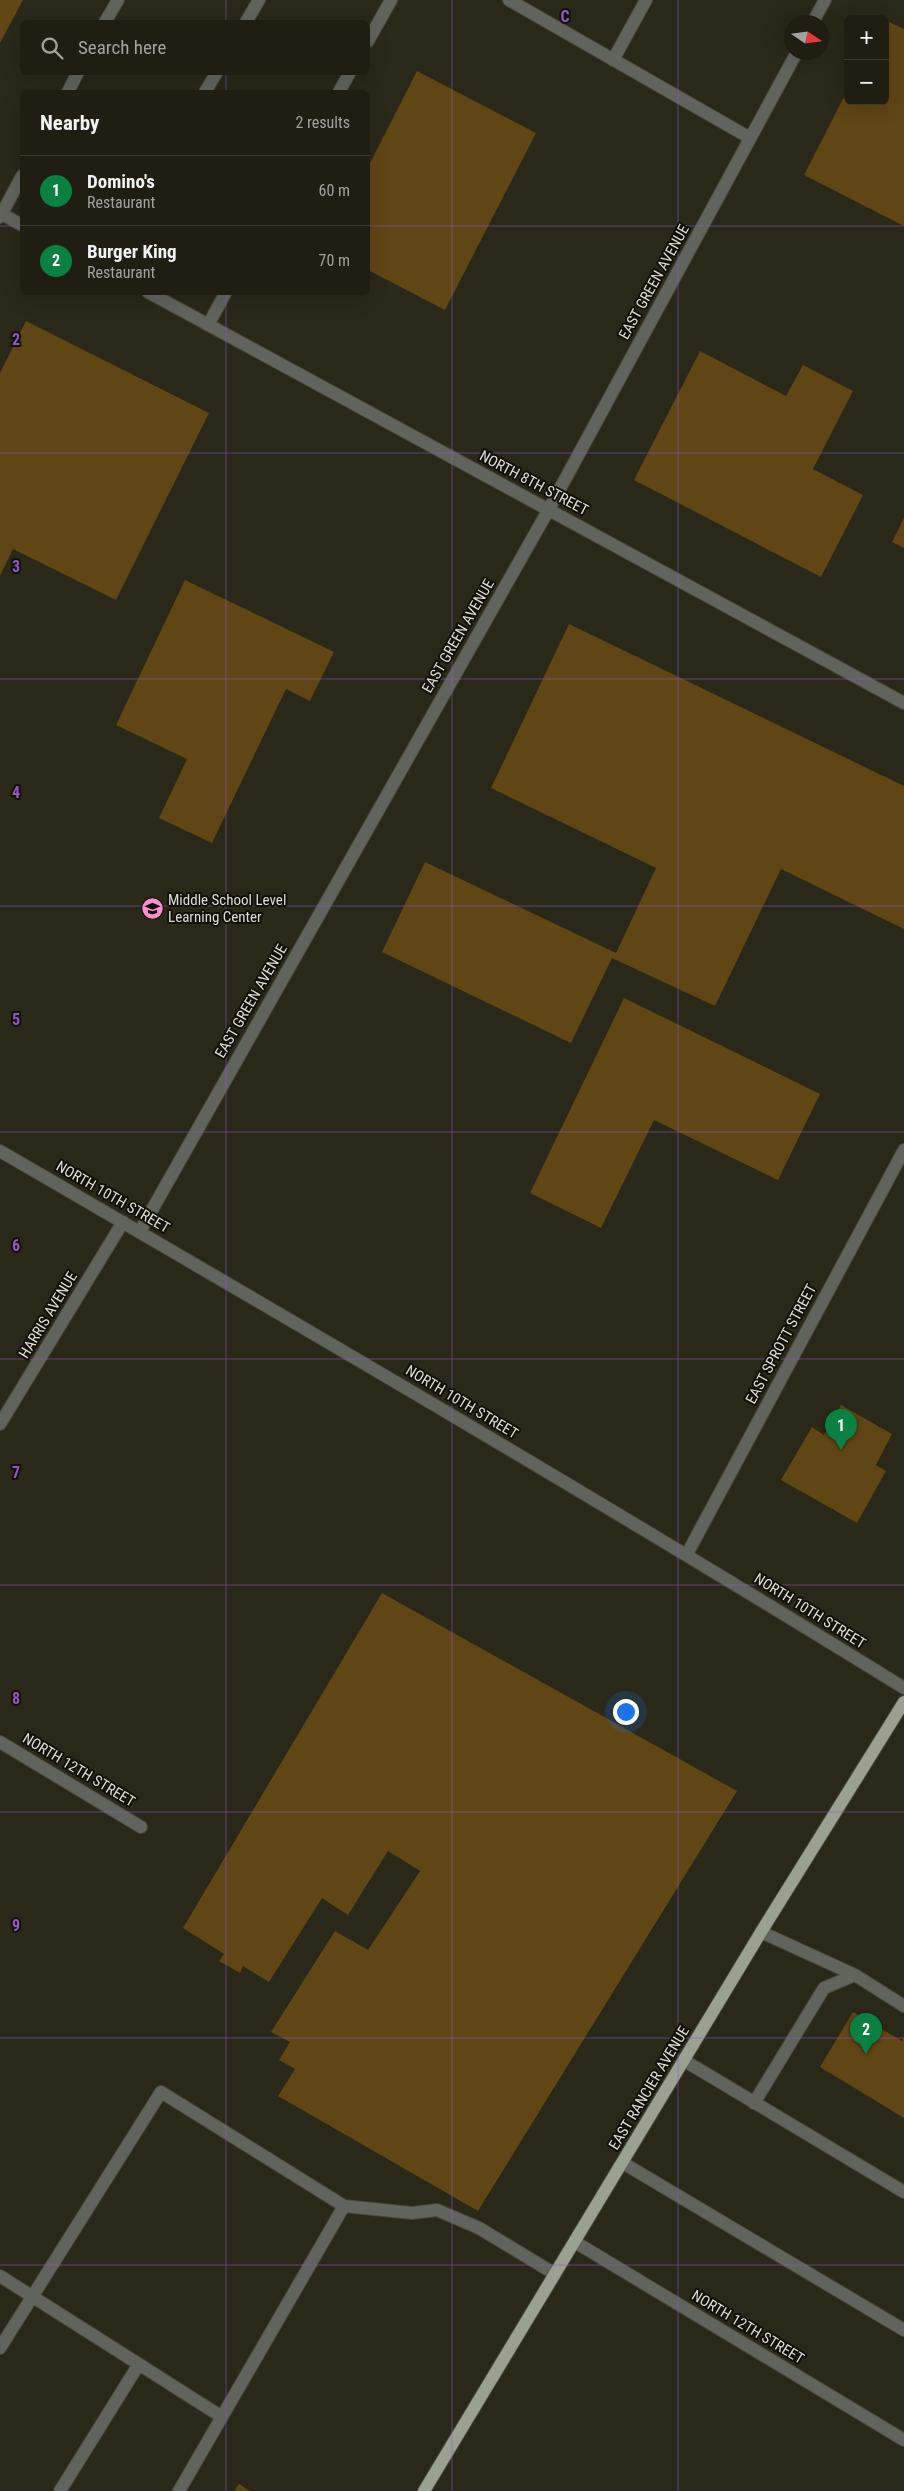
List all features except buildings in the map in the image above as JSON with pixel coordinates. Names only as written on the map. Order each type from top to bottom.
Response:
[{"type":"main road","name":"EAST RANCIER AVENUE","points":[[424,2491],[685,2061],[761,1932],[904,1702]]},
{"type":"street","points":[[107,20],[118,0]]},
{"type":"street","points":[[247,20],[259,0]]},
{"type":"street","points":[[370,38],[391,0]]},
{"type":"street","points":[[509,0],[750,138]]},
{"type":"street","points":[[613,60],[646,0]]},
{"type":"street","points":[[817,15],[825,0]]},
{"type":"street","name":"EAST GREEN AVENUE","points":[[140,1230],[549,509],[793,60]]},
{"type":"street","points":[[69,90],[76,75]]},
{"type":"street","points":[[206,90],[214,75]]},
{"type":"street","points":[[340,90],[348,75]]},
{"type":"street","points":[[20,180],[1,214],[20,224]]},
{"type":"street","name":"NORTH 8TH STREET","points":[[153,295],[904,703]]},
{"type":"street","points":[[208,325],[224,295]]},
{"type":"street","name":"EAST SPROTT STREET","points":[[687,1554],[904,1150]]},
{"type":"street","name":"NORTH 10TH STREET","points":[[0,1151],[140,1230],[687,1554],[904,1688]]},
{"type":"street","name":"HARRIS AVENUE","points":[[0,1424],[123,1222]]},
{"type":"street","name":"NORTH 12TH STREET","points":[[0,1742],[141,1826]]},
{"type":"street","points":[[761,1932],[855,1975],[904,2006]]},
{"type":"street","points":[[754,2103],[824,1988],[855,1975]]},
{"type":"street","points":[[685,2061],[904,2192]]},
{"type":"street","points":[[0,2348],[161,2092],[344,2206],[412,2213],[437,2210],[479,2228],[555,2274]]},
{"type":"street","points":[[623,2163],[904,2330]]},
{"type":"street","points":[[179,2491],[344,2206]]},
{"type":"street","name":"NORTH 12TH STREET","points":[[575,2242],[904,2440]]},
{"type":"street","points":[[0,2276],[222,2417]]},
{"type":"street","points":[[60,2491],[139,2364]]},
{"type":"place","name":"Middle School Level Learning Center","points":[[152,909]]},
{"type":"place","name":"Domino's","points":[[841,1450]]},
{"type":"place","name":"Burger King","points":[[866,2054]]}]
